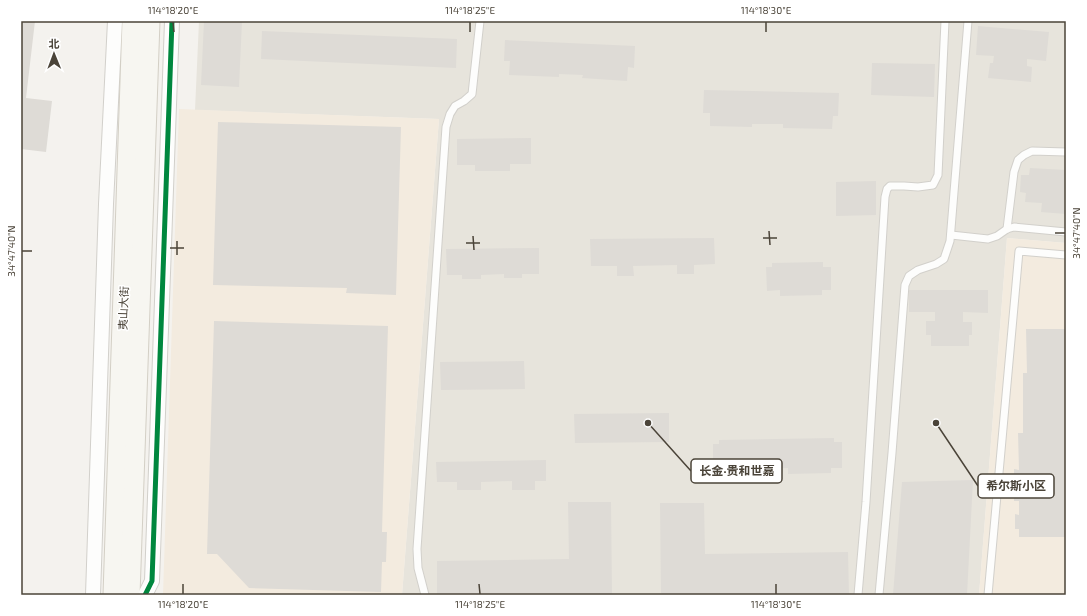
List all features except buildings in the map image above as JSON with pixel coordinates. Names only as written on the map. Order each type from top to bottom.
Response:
[{"type":"main road","name":"夷山大街","points":[[112,595],[132,21]]},
{"type":"main road","name":"夷山大街","points":[[130,595],[150,21]]},
{"type":"street","points":[[93,595],[106,204],[115,21]]},
{"type":"street","points":[[145,595],[152,581],[172,21]]},
{"type":"lane","points":[[424,595],[418,568],[417,549],[446,127],[454,106],[464,101],[472,94],[480,21]]},
{"type":"lane","points":[[858,595],[866,502],[885,197],[887,189],[890,186],[918,187],[933,185],[938,175],[945,21]]},
{"type":"lane","points":[[878,595],[892,453],[905,285],[909,276],[918,270],[936,264],[944,259],[950,241],[968,21]]},
{"type":"lane","points":[[1006,229],[1014,172],[1018,160],[1032,151],[1066,152]]},
{"type":"lane","points":[[950,236],[988,239],[998,236],[1006,229],[1014,227],[1066,232]]},
{"type":"lane","points":[[988,595],[1020,251],[1066,255]]},
{"type":"shaded area","points":[[199,21],[1066,21],[1066,243],[1007,238],[979,595],[402,595],[439,119],[195,110]]},
{"type":"shaded area","points":[[179,109],[439,119],[402,595],[163,595]]},
{"type":"shaded area","points":[[1007,238],[1066,243],[1066,595],[979,595]]},
{"type":"cycle path","points":[[145,595],[152,581],[172,21]]},
{"type":"place","name":"长金·贵和世嘉","points":[[648,423]]},
{"type":"place","name":"希尔斯小区","points":[[936,423]]}]
